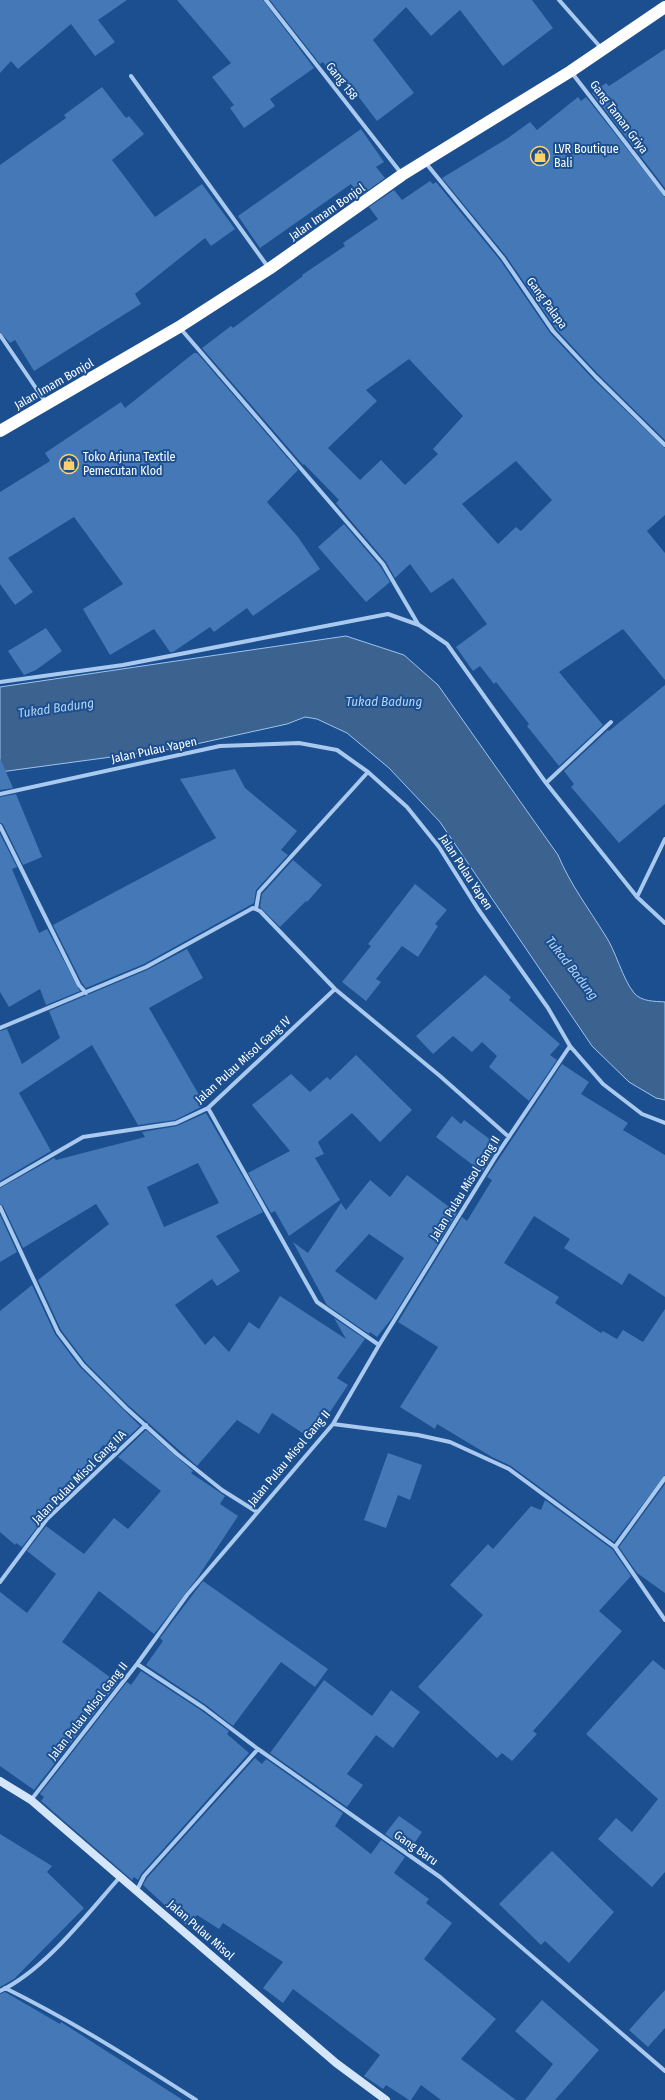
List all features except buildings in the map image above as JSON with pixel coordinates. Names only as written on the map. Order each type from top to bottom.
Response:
[{"type":"highway","name":"Jalan Imam Bonjol","points":[[0,431],[179,327],[269,269],[402,175],[571,71],[665,7]]},
{"type":"street","name":"Gang 158","points":[[266,0],[402,175]]},
{"type":"street","points":[[559,0],[602,49]]},
{"type":"street","name":"Gang Taman Griya","points":[[571,71],[665,194]]},
{"type":"street","points":[[131,76],[269,269]]},
{"type":"street","name":"Gang Palapa","points":[[424,162],[503,258],[553,331],[596,377],[665,445]]},
{"type":"street","points":[[179,327],[383,564],[419,625]]},
{"type":"street","points":[[0,335],[47,405]]},
{"type":"street","points":[[0,682],[123,665],[388,614],[419,625],[447,644],[546,782],[637,897],[665,923]]},
{"type":"street","points":[[546,782],[610,722]]},
{"type":"street","name":"Jalan Pulau Yapen","points":[[0,794],[220,746],[299,743],[337,750],[368,772],[407,808],[440,847],[478,909],[548,1008],[570,1046],[603,1084],[642,1114],[665,1123]]},
{"type":"street","points":[[256,909],[259,892],[368,772]]},
{"type":"street","points":[[0,826],[80,985],[86,993]]},
{"type":"street","points":[[637,897],[665,839]]},
{"type":"street","points":[[0,1028],[86,993],[146,966],[253,908],[256,909],[335,989],[440,1076],[509,1137]]},
{"type":"street","name":"Jalan Pulau Misol Gang IV","points":[[0,1185],[83,1137],[176,1123],[208,1108],[335,989]]},
{"type":"street","name":"Jalan Pulau Misol Gang II","points":[[31,1800],[137,1664],[187,1595],[333,1424],[379,1345],[509,1137],[570,1046]]},
{"type":"street","points":[[208,1108],[317,1302],[379,1345]]},
{"type":"street","points":[[0,1207],[58,1332],[83,1365],[146,1425],[222,1490],[257,1512]]},
{"type":"street","points":[[333,1424],[403,1433],[450,1442],[509,1469],[616,1546],[665,1620]]},
{"type":"street","name":"Jalan Pulau Misol Gang IIA","points":[[0,1582],[47,1519],[146,1425]]},
{"type":"street","points":[[616,1546],[665,1478]]},
{"type":"street","name":"Gang Baru","points":[[137,1664],[204,1708],[258,1749],[440,1877],[665,2071]]},
{"type":"street","points":[[136,1890],[144,1876],[258,1749]]},
{"type":"street","name":"Jalan Pulau Misol","points":[[0,1781],[31,1800],[336,2063],[386,2100]]},
{"type":"street","points":[[0,1991],[25,1975],[47,1956],[120,1877]]},
{"type":"street","points":[[5,1988],[57,2015],[127,2056],[196,2100]]},
{"type":"water","name":"Tukad Badung","points":[[346,636],[404,655],[438,685],[558,855],[574,886],[609,941],[626,980],[634,993],[644,1000],[665,1002],[665,1100],[656,1098],[629,1082],[592,1046],[440,822],[389,768],[347,733],[317,719],[305,717],[287,724],[178,748],[0,772],[0,687]]},
{"type":"place","name":"LVR Boutique Bali","points":[[540,156]]},
{"type":"place","name":"Toko Arjuna Textile Pemecutan Klod","points":[[69,464]]}]
